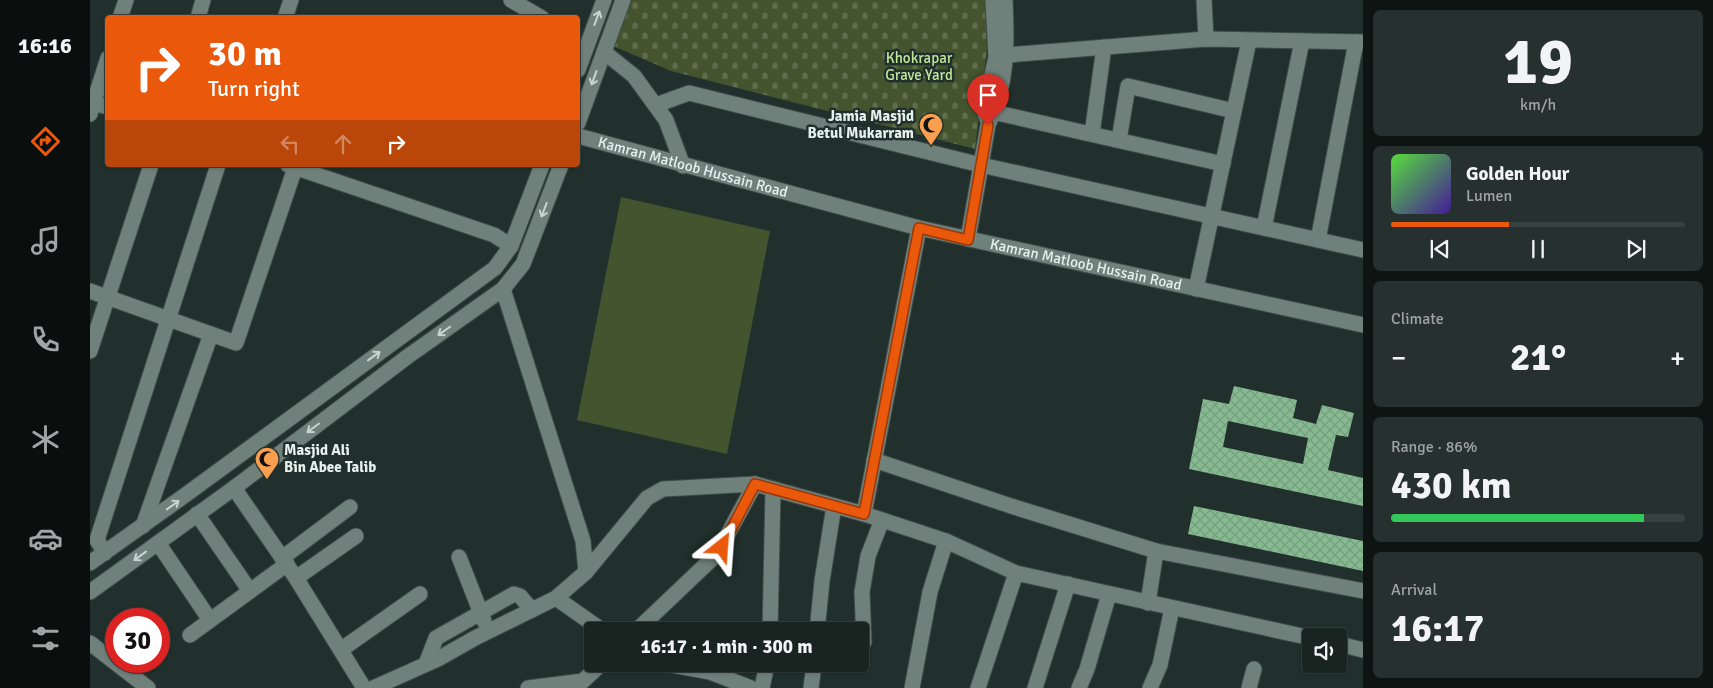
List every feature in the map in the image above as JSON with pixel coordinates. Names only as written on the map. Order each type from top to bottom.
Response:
[{"type":"street","points":[[121,15],[126,0]]},
{"type":"street","points":[[199,15],[203,0]]},
{"type":"street","points":[[286,15],[291,0]]},
{"type":"street","points":[[511,0],[537,15]]},
{"type":"street","points":[[580,56],[582,41],[604,0]]},
{"type":"street","points":[[580,118],[624,0]]},
{"type":"street","points":[[968,240],[989,116],[996,57],[993,0]]},
{"type":"street","points":[[989,116],[1007,55],[1005,0]]},
{"type":"street","points":[[1204,0],[1206,39]]},
{"type":"street","points":[[1007,55],[1206,39],[1359,42],[1318,240]]},
{"type":"street","points":[[582,41],[604,52],[634,76],[666,120],[683,166]]},
{"type":"street","points":[[1196,290],[1249,41]]},
{"type":"street","points":[[1264,228],[1302,41]]},
{"type":"street","points":[[1092,134],[1104,47]]},
{"type":"street","points":[[95,106],[105,69]]},
{"type":"street","points":[[1118,140],[1128,86],[1234,111]]},
{"type":"street","points":[[656,105],[689,93],[981,166],[1363,250]]},
{"type":"street","points":[[989,116],[1092,134],[1223,164]]},
{"type":"street","name":"Kamran Matloob Hussain Road","points":[[580,137],[683,166],[968,240],[1363,325]]},
{"type":"street","points":[[90,350],[150,167]]},
{"type":"street","points":[[105,553],[97,540],[217,167]]},
{"type":"street","points":[[90,291],[236,343],[292,167]]},
{"type":"street","points":[[295,167],[494,235],[511,246]]},
{"type":"street","points":[[90,563],[495,268],[511,246],[541,167]]},
{"type":"street","points":[[90,592],[503,289],[523,264],[561,167]]},
{"type":"street","points":[[864,514],[919,228]]},
{"type":"street","points":[[503,289],[583,541],[586,572]]},
{"type":"street","points":[[143,526],[211,334]]},
{"type":"street","points":[[349,375],[362,391]]},
{"type":"street","points":[[874,460],[1010,506],[1156,551],[1363,591]]},
{"type":"street","points":[[645,622],[717,554],[755,484]]},
{"type":"street","points":[[373,688],[426,664],[556,598],[586,572],[647,498],[663,489],[755,484],[864,514],[946,540],[1016,573],[1302,636]]},
{"type":"street","points":[[234,488],[296,578],[342,649],[364,688]]},
{"type":"street","points":[[770,622],[773,489]]},
{"type":"street","points":[[818,622],[822,581],[834,506]]},
{"type":"street","points":[[190,635],[250,591],[350,507]]},
{"type":"street","points":[[197,514],[250,591]]},
{"type":"street","points":[[863,622],[862,592],[868,556],[882,520]]},
{"type":"street","points":[[296,578],[356,536]]},
{"type":"street","points":[[912,688],[930,592],[946,540]]},
{"type":"street","points":[[158,543],[210,620]]},
{"type":"street","points":[[1148,603],[1156,551]]},
{"type":"street","points":[[459,558],[488,631]]},
{"type":"street","points":[[978,688],[1016,573]]},
{"type":"street","points":[[1035,688],[1068,584]]},
{"type":"street","points":[[342,649],[420,594]]},
{"type":"street","points":[[426,664],[436,638],[514,594],[520,596],[532,610]]},
{"type":"street","points":[[1079,688],[1087,670],[1109,594]]},
{"type":"street","points":[[556,598],[590,622]]},
{"type":"street","points":[[1150,688],[1160,665],[1172,608]]},
{"type":"street","points":[[90,643],[148,688]]},
{"type":"street","points":[[1347,646],[1363,650]]},
{"type":"street","points":[[1249,688],[1254,670]]},
{"type":"street","points":[[528,688],[583,684],[593,672]]},
{"type":"street","points":[[710,672],[751,688]]},
{"type":"street","points":[[762,688],[765,672]]},
{"type":"street","points":[[811,688],[813,672]]},
{"type":"green space","name":"Khokrapar Grave Yard","points":[[628,0],[985,0],[987,49],[975,149],[671,71],[611,45]]},
{"type":"green space","points":[[621,197],[770,231],[727,454],[577,420]]},
{"type":"building","points":[[1234,386],[1297,400],[1293,418],[1316,424],[1322,405],[1354,413],[1348,437],[1336,435],[1328,470],[1363,478],[1363,506],[1189,469],[1203,399],[1229,404]],"holes":[[[1228,421],[1308,438],[1303,464],[1223,447]]]},
{"type":"building","points":[[1194,506],[1363,541],[1363,571],[1188,534]]},
{"type":"place","name":"Jamia Masjid Betul Mukarram","points":[[931,146]]},
{"type":"place","name":"Masjid Ali Bin Abee Talib","points":[[267,480]]},
{"type":"route","points":[[722,547],[755,484],[864,514],[919,228],[968,240],[988,125]]}]
